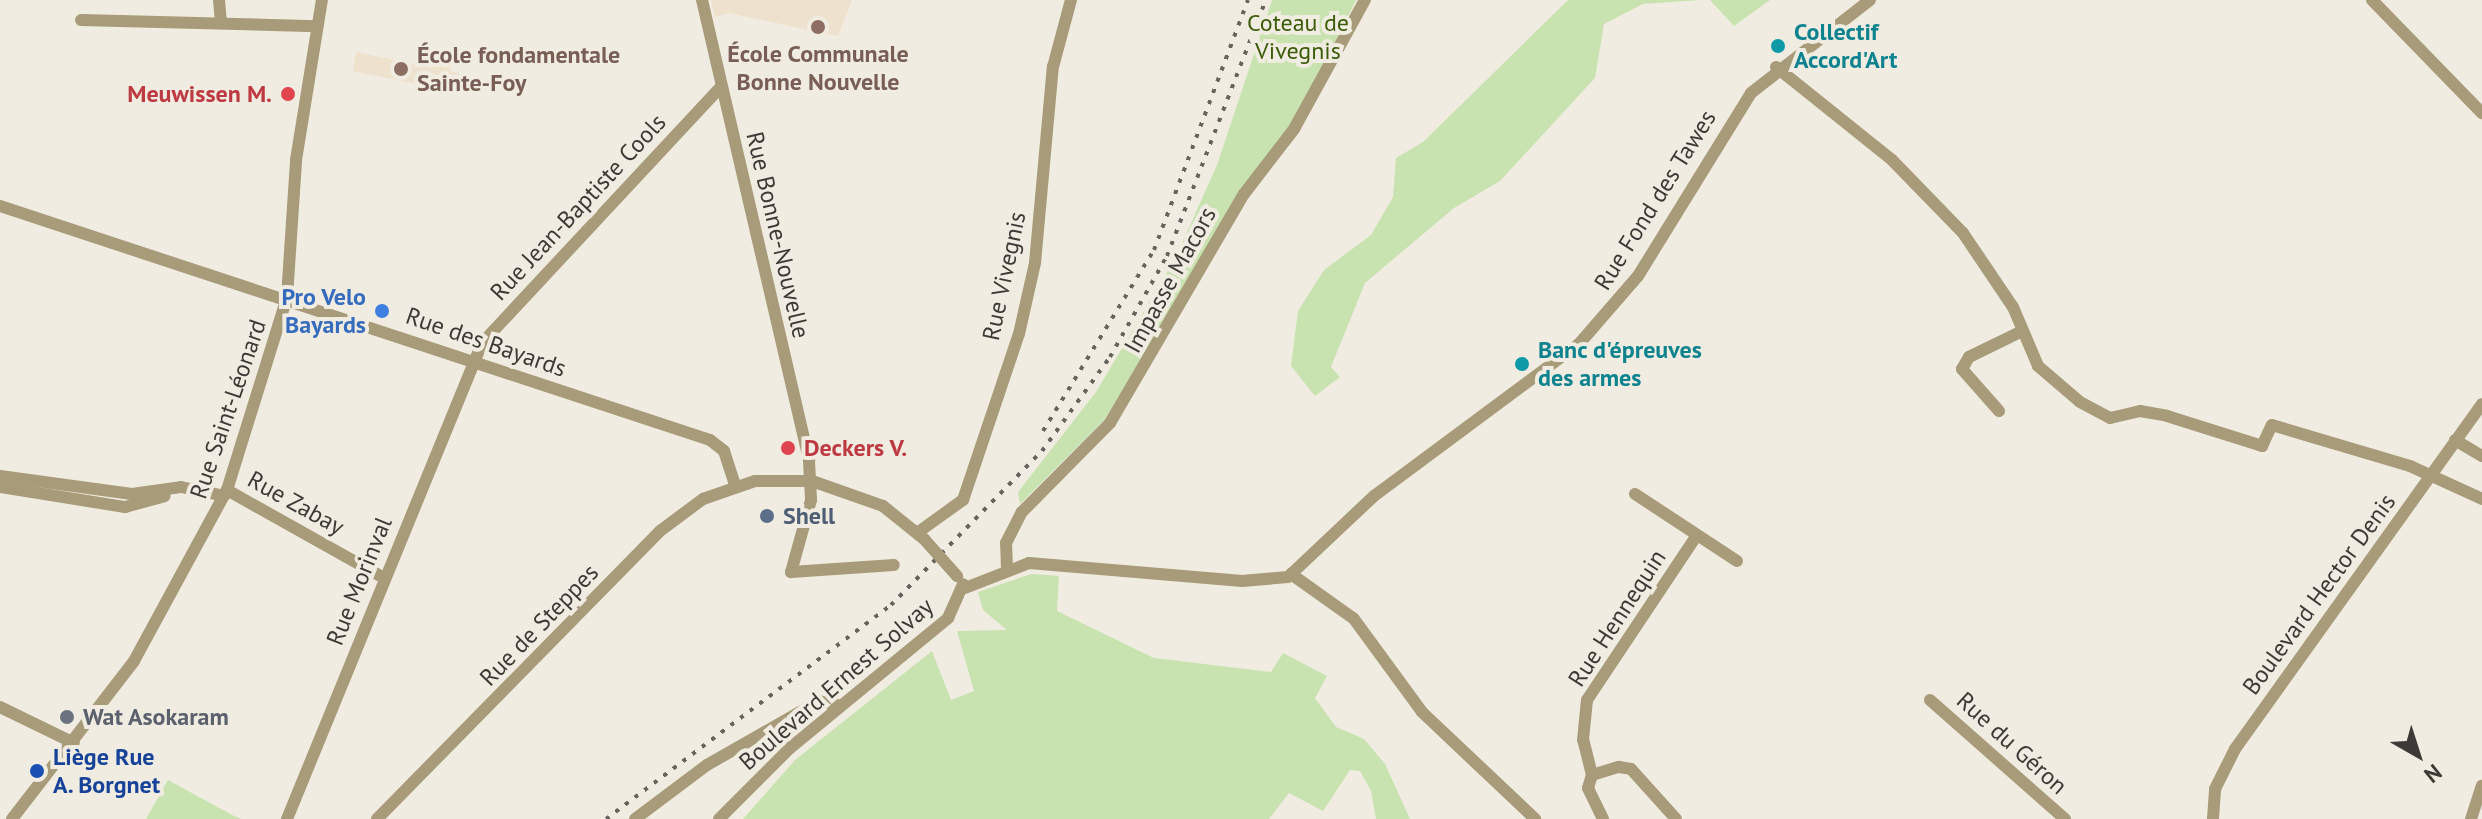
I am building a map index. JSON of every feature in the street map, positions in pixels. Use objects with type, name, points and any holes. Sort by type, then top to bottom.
[{"type":"street","points":[[219,0],[221,21]]},
{"type":"street","name":"Rue Saint-Léonard","points":[[12,819],[74,743],[167,608],[226,493],[287,297],[296,160],[322,0]]},
{"type":"street","name":"Rue Bonne-Nouvelle","points":[[702,0],[812,481]]},
{"type":"street","name":"Rue Vivegnis","points":[[921,536],[963,500],[1019,334],[1037,251],[1053,67],[1071,0]]},
{"type":"street","name":"Impasse Macors","points":[[1007,569],[1006,543],[1022,512],[1110,423],[1244,194],[1294,129],[1365,0]]},
{"type":"street","name":"Rue Fond des Tawes","points":[[1291,574],[1356,511],[1579,344],[1617,305],[1735,114],[1776,67],[1870,0]]},
{"type":"street","points":[[2372,0],[2482,113]]},
{"type":"street","points":[[81,20],[221,21],[317,26]]},
{"type":"street","points":[[1776,67],[1892,160],[1963,233],[2013,307],[2018,333],[2061,389],[2110,418],[2140,411],[2167,416],[2262,446],[2272,425],[2432,474],[2482,499]]},
{"type":"street","name":"Rue Jean-Baptiste Cools","points":[[475,361],[482,343],[721,87]]},
{"type":"street","name":"Rue des Bayards","points":[[0,206],[287,297],[710,440],[724,451],[735,485]]},
{"type":"street","points":[[1999,411],[1962,369],[1969,357],[2018,333]]},
{"type":"street","name":"Rue Morinval","points":[[287,819],[475,361]]},
{"type":"street","name":"Boulevard Hector Denis","points":[[2213,819],[2215,789],[2235,749],[2482,404]]},
{"type":"street","points":[[2455,440],[2482,456]]},
{"type":"street","points":[[0,476],[132,494],[181,487]]},
{"type":"street","points":[[812,481],[791,572],[894,565]]},
{"type":"street","points":[[735,485],[812,481],[864,496],[921,536],[965,588],[1007,569],[1054,563],[1242,581],[1291,574],[1354,619],[1422,712],[1535,819]]},
{"type":"street","name":"Rue de Steppes","points":[[383,817],[660,531],[735,485]]},
{"type":"street","points":[[0,487],[125,507],[181,487]]},
{"type":"street","name":"Rue Zabay","points":[[181,487],[226,493],[384,578]]},
{"type":"street","points":[[1635,494],[1737,561]]},
{"type":"street","name":"Rue Hennequin","points":[[1603,819],[1591,802],[1592,775],[1583,740],[1587,700],[1697,535]]},
{"type":"street","name":"Boulevard Ernest Solvay","points":[[719,819],[840,706],[948,618],[965,588]]},
{"type":"street","name":"Rue du Géron","points":[[1930,700],[2065,819]]},
{"type":"street","points":[[635,819],[707,765],[819,701],[840,706]]},
{"type":"street","points":[[0,707],[74,743]]},
{"type":"street","points":[[1592,775],[1631,769],[1676,819]]},
{"type":"street","points":[[2471,819],[2482,786]]},
{"type":"shaded area","name":"École Communale Bonne Nouvelle","points":[[711,0],[852,0],[838,36],[729,13],[715,17]]},
{"type":"shaded area","name":"École fondamentale Sainte-Foy","points":[[428,46],[453,51],[449,71],[467,75],[463,93],[353,71],[356,52],[423,66]]},
{"type":"green space","name":"Coteau de Vivegnis","points":[[1272,0],[1356,0],[1299,115],[1105,419],[1020,504],[1018,492],[1096,392],[1175,259],[1217,165]]},
{"type":"green space","points":[[1568,0],[1700,0],[1643,4],[1604,24],[1595,78],[1500,181],[1454,208],[1365,283],[1331,367],[1340,377],[1315,396],[1291,366],[1298,311],[1324,270],[1371,235],[1393,197],[1396,158],[1423,142]]},
{"type":"green space","points":[[1710,0],[1770,0],[1734,26]]},
{"type":"green space","points":[[1031,574],[1059,576],[1057,611],[1154,658],[1271,672],[1283,653],[1327,676],[1315,698],[1336,727],[1364,739],[1385,764],[1410,819],[1376,819],[1371,791],[1360,771],[1350,770],[1323,811],[1289,793],[1269,819],[743,819],[795,760],[932,651],[951,700],[974,691],[957,631],[1007,630],[983,610],[978,592]]},
{"type":"green space","points":[[168,780],[234,816],[241,819],[146,819]]},
{"type":"railway","points":[[1043,431],[1154,250],[1248,0]]},
{"type":"railway","points":[[606,819],[891,605],[1042,451],[1110,357],[1167,256],[1266,0]]},
{"type":"place","name":"École Communale Bonne Nouvelle","points":[[818,27]]},
{"type":"place","name":"Collectif Accord'Art","points":[[1778,46]]},
{"type":"place","name":"École fondamentale Sainte-Foy","points":[[401,69]]},
{"type":"place","name":"Meuwissen M.","points":[[288,94]]},
{"type":"place","name":"Pro Velo Bayards","points":[[382,311]]},
{"type":"place","name":"Banc d'épreuves des armes","points":[[1522,364]]},
{"type":"place","name":"Deckers V.","points":[[788,448]]},
{"type":"place","name":"Shell","points":[[767,516]]},
{"type":"place","name":"Wat Asokaram","points":[[67,717]]},
{"type":"place","name":"Liège Rue A. Borgnet","points":[[37,771]]}]
